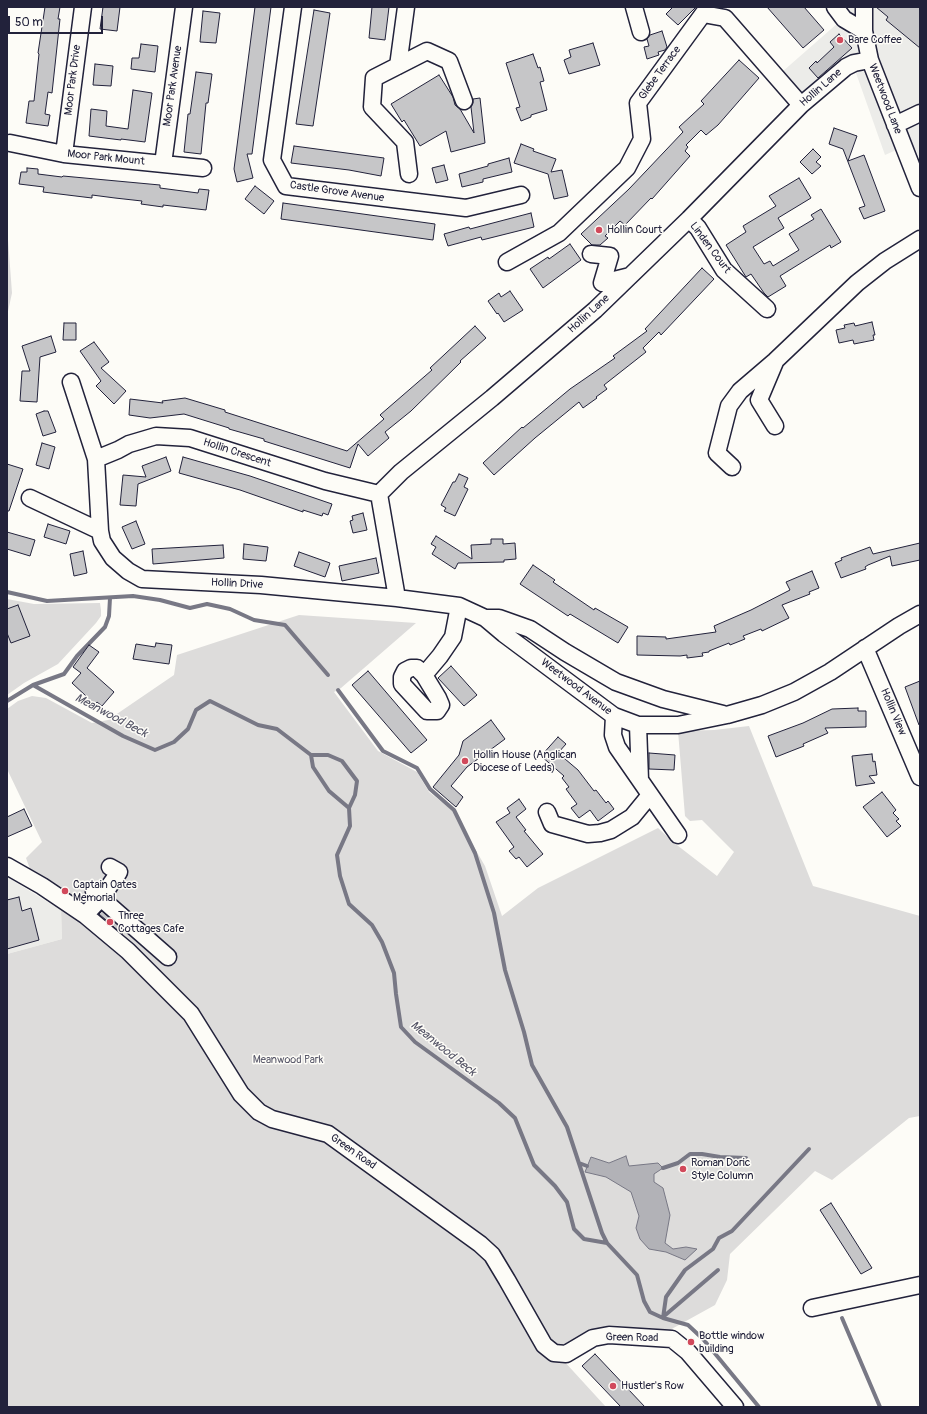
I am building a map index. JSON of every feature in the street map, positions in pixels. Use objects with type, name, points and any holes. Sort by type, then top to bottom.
[{"type":"street","name":"Moor Park Drive","points":[[64,154],[83,7]]},
{"type":"street","name":"Moor Park Avenue","points":[[163,164],[184,7]]},
{"type":"street","name":"Castle Grove Avenue","points":[[293,7],[272,160],[286,186],[466,208],[521,195]]},
{"type":"street","points":[[398,59],[406,7]]},
{"type":"street","points":[[634,7],[641,32]]},
{"type":"street","points":[[835,7],[844,19],[864,31]]},
{"type":"street","name":"Weetwood Lane","points":[[864,7],[864,31],[870,60],[894,125],[920,188]]},
{"type":"street","name":"Glebe Terrace","points":[[507,262],[559,233],[627,168],[642,139],[638,103],[703,14],[725,18],[801,105]]},
{"type":"street","points":[[409,174],[405,142],[372,108],[374,78],[398,59],[428,51],[449,61],[464,101]]},
{"type":"street","name":"Hollin Lane","points":[[379,494],[401,472],[492,398],[595,310],[801,105],[846,68],[854,63],[870,60]]},
{"type":"street","points":[[894,125],[920,113]]},
{"type":"street","name":"Moor Park Mount","points":[[10,143],[64,154],[203,168]]},
{"type":"street","name":"Linden Court","points":[[688,219],[698,228],[724,270],[767,309]]},
{"type":"street","points":[[732,466],[717,453],[729,406],[740,391],[776,361],[857,283],[885,261],[920,239]]},
{"type":"street","points":[[591,254],[610,256],[602,283],[630,276]]},
{"type":"street","points":[[775,426],[759,400],[776,361]]},
{"type":"street","name":"Hollin Drive","points":[[71,382],[96,460],[100,531],[102,541],[113,558],[128,571],[142,579],[262,585],[397,598]]},
{"type":"street","name":"Hollin Crescent","points":[[96,460],[129,444],[156,436],[190,438],[325,481],[379,494]]},
{"type":"street","points":[[379,494],[397,598]]},
{"type":"street","points":[[30,498],[100,531]]},
{"type":"street","name":"Weetwood Avenue","points":[[397,598],[459,606],[485,618],[504,634],[614,716],[638,725],[678,725],[727,715],[762,705],[794,692],[830,672],[865,648],[920,614]]},
{"type":"street","points":[[424,675],[454,637],[459,606]]},
{"type":"street","name":"Weetwood Avenue","points":[[485,618],[499,618],[530,629],[565,652],[616,682],[663,699],[727,715]]},
{"type":"street","name":"Hollin View","points":[[865,648],[920,777]]},
{"type":"street","points":[[614,716],[613,735],[618,747],[678,835]]},
{"type":"street","points":[[638,725],[640,780]]},
{"type":"street","points":[[547,812],[552,824],[588,834],[600,833],[611,830],[632,817],[650,795]]},
{"type":"street","name":"Green Road","points":[[7,866],[42,886],[85,915],[128,951],[191,1014],[241,1094],[259,1112],[272,1118],[328,1134],[480,1244],[492,1255],[544,1345],[554,1353],[566,1354],[593,1338],[609,1335],[672,1339],[688,1352],[735,1407]]},
{"type":"street","points":[[85,915],[97,895],[119,872],[110,867]]},
{"type":"street","points":[[97,895],[168,957]]},
{"type":"street","points":[[812,1308],[920,1285]]},
{"type":"shaded area","points":[[842,7],[920,7],[920,159],[912,143],[885,155],[856,73],[849,73],[810,106],[782,72],[847,15]]},
{"type":"shaded area","points":[[7,877],[61,910],[62,939],[7,954]]},
{"type":"shaded area","points":[[626,1156],[629,1166],[658,1163],[663,1168],[654,1174],[654,1182],[663,1188],[670,1215],[665,1243],[673,1249],[686,1247],[697,1249],[685,1260],[666,1252],[649,1249],[640,1239],[636,1228],[639,1216],[631,1192],[606,1177],[585,1172],[591,1157],[609,1163]]},
{"type":"green space","points":[[7,226],[12,293],[7,316]]},
{"type":"green space","points":[[7,599],[34,604],[100,603],[101,616],[58,664],[24,683],[7,695]]},
{"type":"green space","name":"Meanwood Park","points":[[299,615],[416,623],[341,688],[334,692],[378,751],[417,772],[429,792],[453,811],[485,866],[502,916],[538,888],[658,828],[673,842],[717,876],[734,852],[702,820],[690,821],[685,816],[678,731],[714,730],[749,726],[813,886],[920,916],[920,1116],[909,1118],[832,1180],[815,1171],[730,1254],[727,1280],[715,1305],[668,1331],[609,1325],[562,1347],[563,1360],[606,1407],[7,1407],[7,954],[62,939],[61,910],[81,922],[31,872],[26,858],[42,842],[7,769],[7,709],[18,701],[32,696],[46,698],[92,723],[108,720],[174,675],[177,655]]},
{"type":"building","points":[[45,7],[60,7],[52,93],[48,92],[45,114],[50,115],[48,126],[26,123],[29,101],[34,101],[38,53]]},
{"type":"building","points":[[103,7],[120,7],[117,31],[100,29]]},
{"type":"building","points":[[255,7],[271,7],[252,154],[247,154],[253,178],[237,182],[234,169]]},
{"type":"building","points":[[372,7],[389,7],[385,40],[369,38]]},
{"type":"building","points":[[673,7],[696,7],[678,25],[666,14]]},
{"type":"building","points":[[767,7],[804,7],[824,30],[803,48]]},
{"type":"building","points":[[876,7],[920,7],[920,48],[886,20],[888,17]]},
{"type":"building","points":[[314,10],[330,13],[313,126],[296,124]]},
{"type":"building","points":[[203,11],[220,13],[216,43],[200,42]]},
{"type":"building","points":[[662,31],[667,47],[665,50],[658,52],[659,55],[647,59],[644,47],[649,46],[647,39],[650,35]]},
{"type":"building","points":[[839,34],[852,48],[818,78],[809,68],[816,61],[817,63],[834,47],[830,42]]},
{"type":"building","points":[[593,43],[600,65],[569,74],[564,60],[571,57],[569,50]]},
{"type":"building","points":[[141,44],[158,46],[155,72],[131,69],[132,58],[139,58]]},
{"type":"building","points":[[533,54],[538,68],[540,67],[544,81],[540,82],[547,110],[531,115],[531,117],[521,121],[516,108],[520,107],[506,63]]},
{"type":"building","points":[[739,60],[759,78],[718,125],[706,135],[701,130],[686,145],[688,147],[685,151],[690,156],[652,199],[651,198],[625,225],[620,221],[605,236],[608,238],[600,245],[592,245],[581,234],[629,189],[683,132],[679,127],[704,104],[701,101]]},
{"type":"building","points":[[95,64],[113,66],[111,86],[93,85]]},
{"type":"building","points":[[196,72],[212,74],[208,103],[206,103],[201,154],[184,152],[188,114],[190,114]]},
{"type":"building","points":[[439,75],[453,97],[455,105],[460,109],[474,133],[471,107],[473,99],[480,98],[485,143],[451,152],[446,131],[420,146],[404,120],[402,122],[391,104]]},
{"type":"building","points":[[133,90],[152,93],[145,142],[89,136],[91,109],[107,111],[106,126],[128,129]]},
{"type":"building","points":[[834,128],[857,136],[848,161],[864,155],[885,211],[864,219],[859,208],[865,206],[843,149],[829,144]]},
{"type":"building","points":[[521,144],[534,149],[533,151],[556,159],[551,172],[562,170],[568,196],[554,199],[548,174],[514,163]]},
{"type":"building","points":[[294,146],[384,158],[381,176],[349,170],[291,163]]},
{"type":"building","points":[[813,149],[821,157],[816,162],[821,166],[812,174],[800,162]]},
{"type":"building","points":[[509,158],[512,172],[483,179],[483,182],[462,187],[459,174],[488,166],[488,164]]},
{"type":"building","points":[[444,165],[448,180],[436,183],[432,168]]},
{"type":"building","points":[[27,168],[38,169],[38,174],[62,177],[160,185],[160,188],[198,193],[199,189],[209,190],[206,210],[163,205],[163,207],[141,204],[142,201],[92,195],[92,198],[43,192],[44,187],[19,184],[21,172],[27,172]]},
{"type":"building","points":[[799,178],[811,198],[778,218],[784,228],[753,247],[764,264],[770,261],[773,266],[799,250],[789,234],[814,219],[811,215],[821,209],[841,242],[831,248],[830,245],[780,276],[786,286],[768,297],[751,274],[746,277],[726,245],[746,232],[743,226],[776,206],[769,196]]},
{"type":"building","points":[[255,186],[274,201],[264,214],[245,199]]},
{"type":"building","points":[[283,203],[435,224],[433,240],[281,219]]},
{"type":"building","points":[[531,213],[534,227],[482,240],[481,237],[448,246],[444,234],[469,227],[470,229]]},
{"type":"building","points":[[570,244],[581,260],[543,288],[530,269],[548,257],[549,259]]},
{"type":"building","points":[[702,268],[714,279],[661,335],[659,332],[643,348],[646,352],[604,385],[607,389],[596,397],[597,398],[583,408],[579,402],[535,438],[494,475],[483,463],[522,427],[523,428],[570,389],[615,358],[613,356],[647,331],[645,329]]},
{"type":"building","points":[[510,291],[523,310],[504,322],[488,301],[499,293],[501,297]]},
{"type":"building","points":[[872,322],[875,335],[873,335],[874,340],[854,344],[853,340],[839,343],[836,330],[845,328],[844,325],[854,323],[855,326]]},
{"type":"building","points":[[64,323],[76,323],[76,340],[63,340]]},
{"type":"building","points":[[475,326],[486,338],[460,361],[461,362],[411,411],[385,432],[389,438],[368,456],[358,444],[350,468],[184,414],[150,418],[129,415],[130,399],[163,403],[162,401],[185,398],[347,451],[384,419],[380,415],[432,370],[430,368]]},
{"type":"building","points":[[51,336],[56,352],[40,357],[37,402],[20,401],[22,371],[30,371],[22,346]]},
{"type":"building","points":[[94,342],[109,362],[101,368],[126,391],[114,404],[96,386],[101,381],[80,351]]},
{"type":"building","points":[[48,411],[56,432],[43,436],[36,414]]},
{"type":"building","points":[[42,443],[55,447],[49,469],[36,465]]},
{"type":"building","points":[[166,457],[171,471],[138,484],[136,506],[120,505],[123,475],[146,477],[142,466]]},
{"type":"building","points":[[183,457],[250,476],[332,504],[328,515],[323,513],[322,516],[303,510],[303,512],[240,490],[179,473]]},
{"type":"building","points":[[7,464],[23,469],[9,511],[7,511]]},
{"type":"building","points":[[459,474],[468,478],[464,487],[468,489],[455,516],[444,511],[446,508],[441,505]]},
{"type":"building","points":[[363,513],[367,530],[353,533],[350,521],[353,520],[352,516]]},
{"type":"building","points":[[136,521],[145,544],[132,549],[122,527]]},
{"type":"building","points":[[48,524],[70,531],[66,544],[44,537]]},
{"type":"building","points":[[7,532],[35,540],[30,556],[7,549]]},
{"type":"building","points":[[436,536],[472,559],[471,545],[491,544],[491,539],[503,539],[503,544],[515,543],[516,559],[504,560],[504,562],[458,563],[455,569],[432,554],[436,547],[431,544]]},
{"type":"building","points":[[920,543],[920,560],[892,566],[890,556],[868,565],[865,567],[866,569],[841,578],[835,563],[842,560],[841,558],[870,547],[873,554]]},
{"type":"building","points":[[244,544],[268,547],[266,561],[243,559]]},
{"type":"building","points":[[223,545],[224,558],[153,564],[152,549]]},
{"type":"building","points":[[83,551],[87,573],[74,576],[70,554]]},
{"type":"building","points":[[299,552],[330,563],[325,577],[294,566]]},
{"type":"building","points":[[376,558],[379,573],[342,581],[339,566]]},
{"type":"building","points":[[533,565],[555,580],[553,582],[594,610],[595,608],[628,627],[618,643],[570,614],[568,616],[520,584]]},
{"type":"building","points":[[812,571],[819,588],[809,592],[810,594],[782,605],[789,618],[762,631],[761,629],[743,636],[745,639],[730,645],[729,643],[709,652],[702,653],[703,656],[687,658],[687,655],[637,655],[637,636],[666,637],[666,639],[716,632],[714,626],[751,610],[790,590],[786,582]]},
{"type":"building","points":[[18,605],[30,636],[11,643],[7,633],[7,609]]},
{"type":"building","points":[[156,643],[172,645],[169,664],[133,659],[136,644],[155,647]]},
{"type":"building","points":[[89,645],[99,652],[87,668],[114,692],[102,706],[97,702],[93,706],[84,698],[86,696],[72,683],[81,673],[73,667]]},
{"type":"building","points":[[451,666],[477,695],[464,706],[438,678]]},
{"type":"building","points":[[368,671],[427,740],[411,753],[352,685]]},
{"type":"building","points":[[920,681],[920,725],[919,725],[905,687]]},
{"type":"building","points":[[858,708],[858,711],[866,711],[866,727],[825,728],[828,733],[803,744],[804,746],[776,757],[768,736],[803,723],[832,709]]},
{"type":"building","name":"Hollin House (Anglican Diocese of Leeds)","points":[[491,720],[505,739],[467,767],[451,786],[463,797],[456,807],[433,787],[459,755],[463,741]]},
{"type":"building","points":[[558,737],[566,744],[558,753],[578,770],[594,791],[596,790],[606,803],[608,801],[614,809],[598,821],[590,810],[579,818],[571,808],[577,804],[566,789],[569,787],[562,778],[564,776],[541,756]]},
{"type":"building","points":[[649,753],[675,755],[674,770],[649,769]]},
{"type":"building","points":[[872,754],[873,762],[875,761],[877,775],[869,776],[875,783],[856,786],[852,756]]},
{"type":"building","points":[[882,792],[896,810],[893,813],[899,819],[896,821],[901,826],[887,837],[863,807]]},
{"type":"building","points":[[519,799],[526,809],[516,817],[526,830],[524,831],[543,854],[527,867],[519,857],[516,859],[509,851],[514,847],[496,822],[510,813],[507,808]]},
{"type":"building","points":[[24,809],[32,826],[7,837],[7,817]]},
{"type":"building","points":[[19,897],[22,911],[31,908],[39,940],[7,949],[7,900]]},
{"type":"building","points":[[102,911],[125,931],[122,934],[99,914]]},
{"type":"building","points":[[831,1203],[872,1268],[861,1274],[820,1210]]},
{"type":"building","name":"Hustler's Row","points":[[595,1354],[645,1407],[621,1407],[582,1366]]},
{"type":"waterway","points":[[7,592],[47,601],[133,596],[160,600],[190,608],[207,604],[230,609],[254,620],[285,625],[328,675]]},
{"type":"waterway","points":[[33,685],[64,674],[77,656],[105,627],[109,616],[110,598]]},
{"type":"waterway","name":"Meanwood Beck","points":[[7,701],[33,685],[123,736],[155,750],[174,742],[188,729],[196,710],[210,701],[258,725],[277,729],[311,755],[313,767],[329,791],[349,808],[350,826],[337,855],[340,876],[349,904],[372,925],[382,942],[394,973],[401,1027],[415,1042],[499,1103],[515,1118],[534,1165],[555,1186],[567,1202],[574,1229],[584,1239],[607,1243],[637,1275],[644,1301],[650,1312],[663,1318],[688,1325],[703,1339],[759,1407]]},
{"type":"waterway","points":[[338,690],[383,751],[417,768],[430,789],[454,810],[475,853],[494,913],[505,970],[524,1032],[532,1065],[567,1127],[602,1233],[607,1243]]},
{"type":"waterway","points":[[311,755],[328,755],[342,761],[357,781],[355,795],[349,808]]},
{"type":"waterway","points":[[663,1318],[666,1297],[685,1270],[713,1249],[719,1238],[732,1231],[809,1149]]},
{"type":"waterway","points":[[663,1168],[678,1163],[690,1154],[746,1158]]},
{"type":"waterway","points":[[579,1163],[587,1166]]},
{"type":"waterway","points":[[663,1317],[718,1270]]},
{"type":"waterway","points":[[842,1318],[880,1407]]},
{"type":"place","name":"Bare Coffee","points":[[840,40]]},
{"type":"place","name":"Hollin Court","points":[[599,230]]},
{"type":"place","name":"Hollin House (Anglican Diocese of Leeds)","points":[[465,761]]},
{"type":"place","name":"Captain Oates Memorial","points":[[65,891]]},
{"type":"place","name":"Three Cottages Cafe","points":[[110,922]]},
{"type":"place","name":"Roman Doric Style Column","points":[[683,1169]]},
{"type":"place","name":"Bottle window building","points":[[691,1342]]},
{"type":"place","name":"Hustler's Row","points":[[613,1386]]}]
